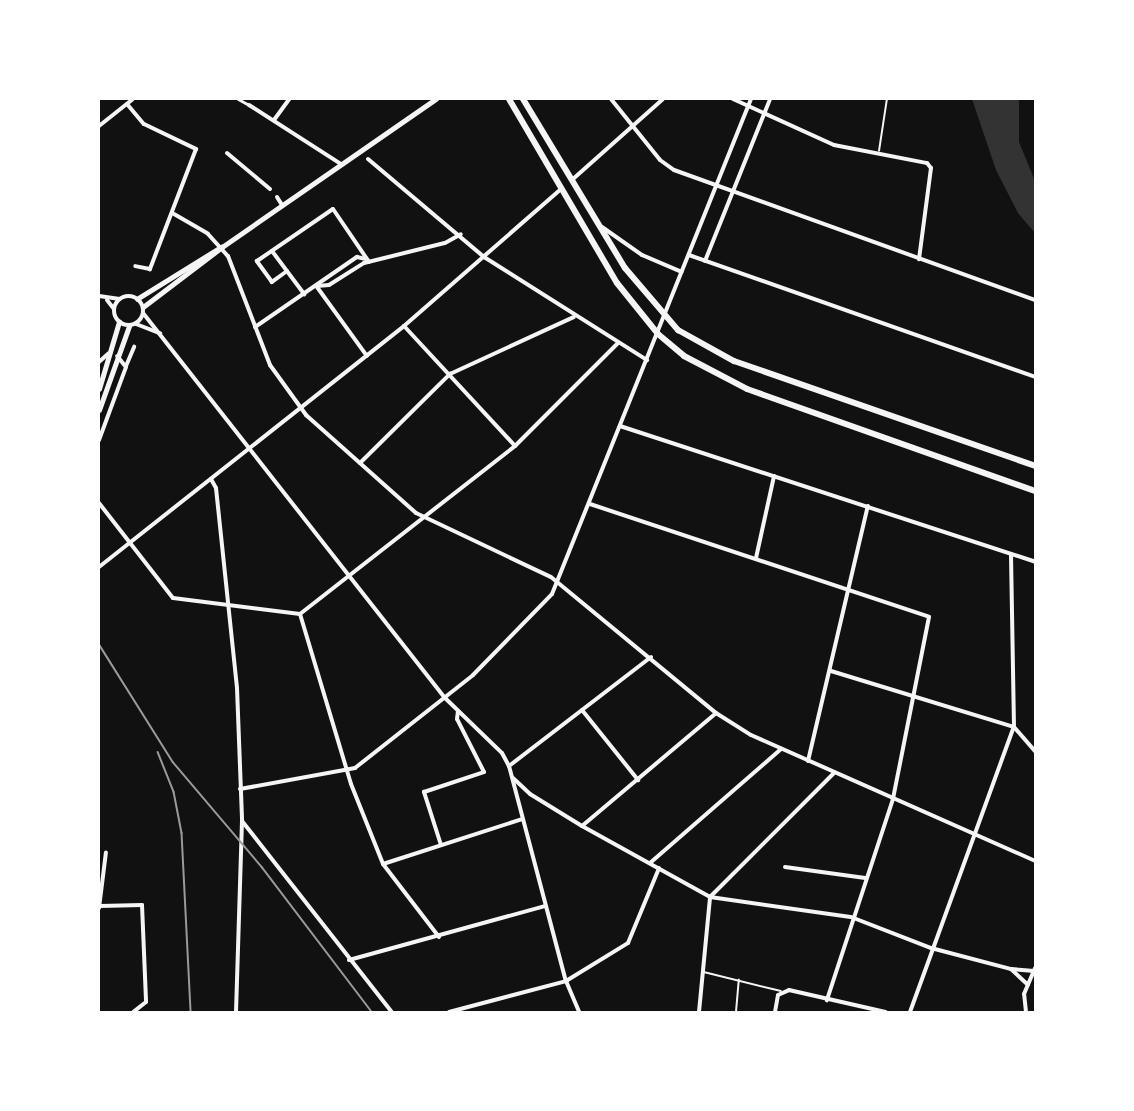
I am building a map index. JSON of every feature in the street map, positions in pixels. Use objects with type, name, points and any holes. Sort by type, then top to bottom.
[{"type":"main road","points":[[508,99],[617,283],[658,334],[694,362],[747,389],[1035,491]]},
{"type":"main road","points":[[523,99],[639,288],[664,317],[704,347],[734,361],[1035,466]]},
{"type":"street","points":[[99,126],[133,99]]},
{"type":"street","points":[[238,99],[341,164]]},
{"type":"street","points":[[274,120],[289,99]]},
{"type":"street","points":[[136,324],[143,310],[222,247],[436,99]]},
{"type":"street","points":[[611,99],[631,127],[668,166],[717,188],[1035,300]]},
{"type":"street","points":[[573,179],[663,99]]},
{"type":"street","points":[[733,99],[834,145],[924,160],[931,168],[919,259]]},
{"type":"street","points":[[240,789],[347,771],[445,698],[543,606],[558,583],[752,99]]},
{"type":"street","points":[[705,261],[770,99]]},
{"type":"street","points":[[127,104],[144,124],[196,148],[173,205],[174,214],[150,269],[135,266]]},
{"type":"street","points":[[227,153],[270,189]]},
{"type":"street","points":[[368,159],[461,234],[484,256],[646,360]]},
{"type":"street","points":[[99,567],[302,409],[404,326],[561,189]]},
{"type":"street","points":[[277,197],[282,205]]},
{"type":"street","points":[[287,271],[272,282],[257,261],[333,208],[369,262]]},
{"type":"street","points":[[174,214],[222,247],[270,365],[302,409],[424,518],[558,583],[651,657],[716,713],[781,749],[1035,861]]},
{"type":"street","points":[[600,227],[642,255],[682,272]]},
{"type":"street","points":[[316,286],[329,285],[369,262],[445,243],[461,234]]},
{"type":"street","points":[[107,300],[137,299],[211,250],[222,247]]},
{"type":"street","points":[[272,251],[304,294]]},
{"type":"street","points":[[689,255],[1035,377]]},
{"type":"street","points":[[255,327],[357,256],[369,262]]},
{"type":"street","points":[[316,286],[367,356]]},
{"type":"street","points":[[99,296],[107,300],[114,309],[119,322],[99,389]]},
{"type":"street","points":[[114,309],[120,299]]},
{"type":"street","points":[[137,299],[249,450],[445,698],[502,753],[509,766],[566,981],[579,1012]]},
{"type":"street","points":[[360,463],[450,374],[575,316]]},
{"type":"street","points":[[119,322],[129,326],[136,324],[160,333]]},
{"type":"street","points":[[99,410],[129,326]]},
{"type":"street","points":[[404,326],[515,446]]},
{"type":"street","points":[[99,503],[173,598],[229,603],[300,614],[515,446],[618,343]]},
{"type":"street","points":[[99,440],[134,347]]},
{"type":"street","points":[[99,362],[112,350]]},
{"type":"street","points":[[117,356],[126,367]]},
{"type":"street","points":[[620,426],[1035,562]]},
{"type":"street","points":[[756,558],[774,476]]},
{"type":"street","points":[[211,479],[216,488],[237,688],[242,821],[236,1012]]},
{"type":"street","points":[[590,504],[850,589],[928,617],[893,799],[851,917],[827,999]]},
{"type":"street","points":[[808,761],[868,506]]},
{"type":"street","points":[[910,1012],[931,948],[1014,727],[1011,554]]},
{"type":"street","points":[[300,614],[347,771],[383,864],[440,937]]},
{"type":"street","points":[[509,766],[651,657]]},
{"type":"street","points":[[831,671],[1014,727],[1035,751]]},
{"type":"street","points":[[441,845],[424,792],[484,772],[457,718],[458,710]]},
{"type":"street","points":[[582,710],[638,780]]},
{"type":"street","points":[[582,826],[716,713]]},
{"type":"street","points":[[650,863],[781,749]]},
{"type":"street","points":[[699,1012],[710,897],[834,773]]},
{"type":"street","points":[[512,778],[530,794],[582,826],[710,897],[851,917],[931,948],[1011,969],[1034,969],[1024,994],[1026,1012]]},
{"type":"street","points":[[383,864],[522,819]]},
{"type":"street","points":[[242,821],[252,829],[349,960],[392,1012]]},
{"type":"street","points":[[106,852],[99,907],[142,905],[146,1002],[133,1012]]},
{"type":"street","points":[[785,867],[865,879]]},
{"type":"street","points":[[449,1012],[566,981],[628,944],[659,868]]},
{"type":"street","points":[[349,960],[440,937],[545,906]]},
{"type":"street","points":[[1011,969],[1028,985]]},
{"type":"street","points":[[775,1012],[781,992],[886,1012]]},
{"type":"street","points":[[848,1012],[849,1005]]},
{"type":"lane","points":[[878,153],[887,99]]},
{"type":"lane","points":[[703,972],[781,992]]},
{"type":"lane","points":[[736,1012],[739,980]]},
{"type":"shaded area","points":[[972,99],[1019,99],[1019,142],[1035,181],[1035,233],[1018,213],[996,170]]},
{"type":"railway","points":[[99,644],[173,762],[262,867],[372,1012]]},
{"type":"railway","points":[[158,752],[174,792],[182,833],[191,1012]]}]
